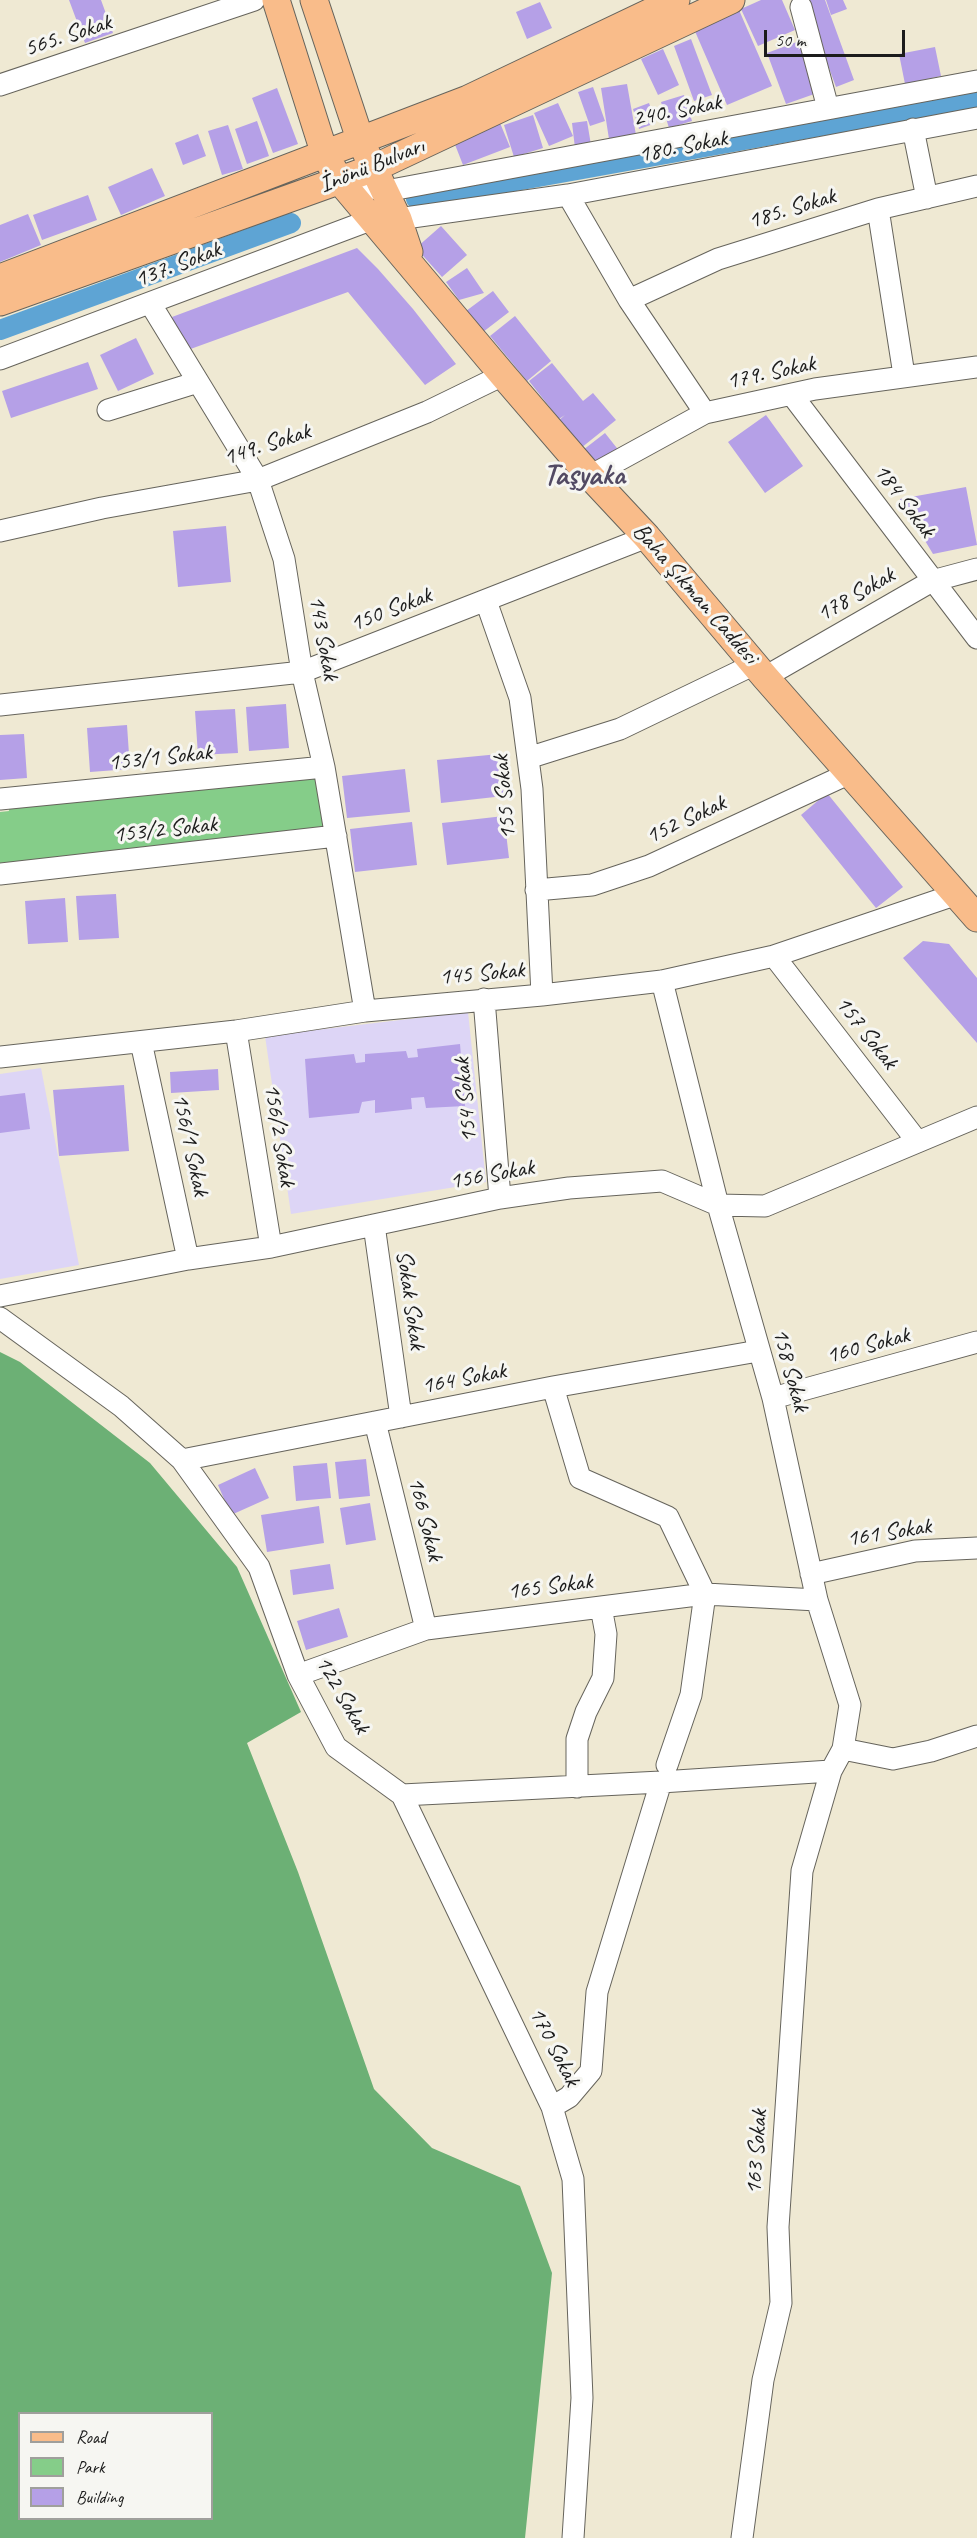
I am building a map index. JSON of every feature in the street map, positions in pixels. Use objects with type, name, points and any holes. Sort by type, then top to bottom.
[{"type":"main road","name":"Baha Şıkman Caddesi","points":[[276,0],[325,155],[340,181],[386,219],[415,267],[503,375],[976,915]]},
{"type":"main road","name":"Baha Şıkman Caddesi","points":[[314,0],[361,142],[380,180],[386,219]]},
{"type":"main road","name":"İnönü Bulvarı","points":[[0,278],[361,142],[468,99],[676,0]]},
{"type":"main road","name":"İnönü Bulvarı","points":[[0,302],[340,181],[380,180],[722,2]]},
{"type":"street","name":"565. Sokak","points":[[0,85],[254,0]]},
{"type":"street","points":[[801,7],[828,108]]},
{"type":"street","name":"240. Sokak","points":[[380,180],[828,108],[977,81]]},
{"type":"street","name":"180. Sokak","points":[[386,219],[568,195],[977,118]]},
{"type":"street","points":[[913,129],[927,198]]},
{"type":"street","name":"185. Sokak","points":[[629,300],[718,259],[878,208],[977,186]]},
{"type":"street","points":[[568,195],[629,300],[705,413]]},
{"type":"street","points":[[878,208],[903,375]]},
{"type":"street","name":"137. Sokak","points":[[0,359],[386,219]]},
{"type":"street","name":"143 Sokak","points":[[150,303],[258,480],[284,559],[302,672],[324,767],[365,1011]]},
{"type":"street","name":"179. Sokak","points":[[590,476],[705,413],[903,375],[977,367]]},
{"type":"street","name":"149. Sokak","points":[[0,531],[102,508],[258,480],[427,412],[503,375]]},
{"type":"street","points":[[108,410],[198,381]]},
{"type":"street","name":"184 Sokak","points":[[792,395],[977,638]]},
{"type":"street","name":"150 Sokak","points":[[0,705],[302,672],[647,537]]},
{"type":"street","name":"178 Sokak","points":[[528,758],[620,729],[760,670],[932,581],[977,569]]},
{"type":"street","name":"155 Sokak","points":[[486,601],[520,698],[532,789],[542,995]]},
{"type":"street","name":"153/1 Sokak","points":[[0,799],[324,767]]},
{"type":"street","name":"152 Sokak","points":[[536,890],[592,885],[649,866],[850,773]]},
{"type":"street","name":"153/2 Sokak","points":[[0,874],[336,836]]},
{"type":"street","name":"145 Sokak","points":[[0,1057],[236,1031],[365,1011],[542,995],[662,981],[774,956],[957,894]]},
{"type":"street","name":"157 Sokak","points":[[774,956],[917,1141]]},
{"type":"street","name":"158 Sokak","points":[[662,981],[718,1206],[773,1398],[817,1600],[849,1705],[843,1749],[831,1771]]},
{"type":"street","name":"154 Sokak","points":[[484,999],[500,1198]]},
{"type":"street","name":"156/2 Sokak","points":[[236,1031],[271,1247]]},
{"type":"street","name":"156/1 Sokak","points":[[141,1042],[188,1259]]},
{"type":"street","name":"156 Sokak","points":[[0,1296],[188,1259],[271,1247],[500,1198],[569,1188],[662,1181],[718,1206],[765,1206],[977,1117]]},
{"type":"street","name":"Sokak Sokak","points":[[374,1225],[401,1418]]},
{"type":"street","name":"122 Sokak","points":[[0,1318],[121,1406],[182,1460],[259,1567],[298,1675],[336,1747],[402,1795]]},
{"type":"street","name":"160 Sokak","points":[[773,1398],[977,1342]]},
{"type":"street","name":"164 Sokak","points":[[182,1460],[553,1387],[758,1351]]},
{"type":"street","points":[[553,1387],[580,1478],[668,1517],[705,1594]]},
{"type":"street","name":"166 Sokak","points":[[375,1422],[426,1629]]},
{"type":"street","name":"161 Sokak","points":[[811,1574],[915,1551],[977,1548]]},
{"type":"street","name":"165 Sokak","points":[[298,1675],[426,1629],[705,1594],[817,1600]]},
{"type":"street","name":"170 Sokak","points":[[402,1795],[552,2108],[569,2097],[591,2071],[597,1992],[664,1774],[691,1695],[705,1594]]},
{"type":"street","points":[[577,1787],[577,1739],[586,1712],[603,1678],[606,1634],[601,1607]]},
{"type":"street","points":[[843,1749],[893,1759],[931,1751],[977,1736]]},
{"type":"street","points":[[402,1795],[577,1787],[664,1774],[831,1771]]},
{"type":"street","name":"163 Sokak","points":[[742,2538],[763,2380],[781,2303],[777,2227],[802,1871],[831,1771]]},
{"type":"street","points":[[552,2108],[573,2180],[582,2398],[573,2538]]},
{"type":"shaded area","points":[[468,1012],[486,1182],[291,1214],[265,1036]]},
{"type":"shaded area","points":[[41,1068],[79,1265],[0,1279],[0,1074]]},
{"type":"green space","points":[[324,767],[336,836],[0,863],[0,812],[9,811],[8,798]]},
{"type":"green space","points":[[0,1352],[20,1362],[150,1463],[237,1567],[301,1712],[247,1743],[298,1872],[374,2089],[432,2148],[520,2186],[552,2273],[525,2538],[0,2538]]},
{"type":"building","points":[[69,0],[101,0],[113,33],[85,43]]},
{"type":"building","points":[[761,0],[782,0],[795,30],[758,46],[741,9]]},
{"type":"building","points":[[804,0],[825,0],[854,80],[836,87]]},
{"type":"building","points":[[826,0],[843,0],[847,9],[831,15]]},
{"type":"building","points":[[540,2],[552,28],[527,39],[516,12]]},
{"type":"building","points":[[739,10],[772,86],[727,105],[694,29]]},
{"type":"building","points":[[691,39],[712,95],[694,101],[674,46]]},
{"type":"building","points":[[802,40],[820,92],[786,104],[767,53]]},
{"type":"building","points":[[935,47],[941,76],[905,84],[899,54]]},
{"type":"building","points":[[663,49],[679,85],[658,95],[641,59]]},
{"type":"building","points":[[627,84],[636,135],[609,139],[601,88]]},
{"type":"building","points":[[593,87],[605,121],[590,126],[578,92]]},
{"type":"building","points":[[277,88],[298,144],[273,153],[252,98]]},
{"type":"building","points":[[684,95],[692,121],[669,128],[661,102]]},
{"type":"building","points":[[558,103],[573,136],[549,146],[534,113]]},
{"type":"building","points":[[649,103],[656,123],[639,129],[633,109]]},
{"type":"building","points":[[533,115],[543,148],[514,157],[504,125]]},
{"type":"building","points":[[257,121],[269,156],[247,164],[235,129]]},
{"type":"building","points":[[587,121],[591,145],[575,148],[572,123]]},
{"type":"building","points":[[500,123],[510,147],[463,165],[454,142]]},
{"type":"building","points":[[228,125],[243,169],[222,175],[208,131]]},
{"type":"building","points":[[198,134],[206,156],[183,165],[175,143]]},
{"type":"building","points":[[152,168],[165,196],[121,215],[108,187]]},
{"type":"building","points":[[88,195],[97,220],[42,240],[33,215]]},
{"type":"building","points":[[28,214],[41,245],[0,262],[0,225]]},
{"type":"building","points":[[441,226],[467,255],[442,277],[416,248]]},
{"type":"building","points":[[357,248],[413,309],[456,364],[425,385],[348,292],[185,351],[172,317]]},
{"type":"building","points":[[467,268],[484,293],[459,300],[446,282]]},
{"type":"building","points":[[493,291],[509,312],[483,332],[466,311]]},
{"type":"building","points":[[515,316],[551,361],[527,381],[490,336]]},
{"type":"building","points":[[136,338],[154,374],[118,391],[100,355]]},
{"type":"building","points":[[88,362],[98,389],[11,418],[2,391]]},
{"type":"building","points":[[552,363],[583,401],[593,393],[616,420],[581,448],[558,421],[565,415],[559,419],[529,381]]},
{"type":"building","points":[[766,415],[803,466],[765,493],[728,442]]},
{"type":"building","points":[[605,433],[620,452],[598,469],[583,450]]},
{"type":"building","points":[[966,487],[977,545],[933,554],[900,499]]},
{"type":"building","points":[[226,526],[231,582],[178,587],[173,531]]},
{"type":"building","points":[[286,704],[289,748],[249,751],[246,707]]},
{"type":"building","points":[[235,709],[238,753],[198,755],[195,711]]},
{"type":"building","points":[[127,725],[130,769],[90,772],[87,728]]},
{"type":"building","points":[[24,734],[27,778],[0,780],[0,735]]},
{"type":"building","points":[[499,754],[504,796],[441,803],[437,760]]},
{"type":"building","points":[[405,769],[410,812],[347,818],[342,776]]},
{"type":"building","points":[[827,793],[903,887],[876,908],[801,815]]},
{"type":"building","points":[[504,816],[509,858],[447,865],[442,823]]},
{"type":"building","points":[[412,822],[417,865],[355,872],[350,829]]},
{"type":"building","points":[[116,894],[119,938],[79,940],[76,896]]},
{"type":"building","points":[[65,898],[68,942],[28,944],[25,901]]},
{"type":"building","points":[[923,941],[949,944],[977,978],[977,1043],[903,958]]},
{"type":"building","points":[[460,1044],[465,1106],[426,1108],[424,1097],[411,1098],[412,1109],[375,1113],[375,1100],[362,1102],[359,1113],[309,1118],[305,1059],[354,1054],[356,1063],[365,1062],[365,1054],[406,1051],[408,1058],[418,1057],[417,1049]]},
{"type":"building","points":[[218,1069],[219,1090],[171,1093],[170,1072]]},
{"type":"building","points":[[124,1085],[129,1151],[59,1156],[53,1090]]},
{"type":"building","points":[[25,1093],[30,1129],[0,1133],[0,1096]]},
{"type":"building","points":[[366,1459],[370,1496],[339,1499],[335,1462]]},
{"type":"building","points":[[327,1463],[331,1498],[296,1501],[293,1466]]},
{"type":"building","points":[[255,1468],[269,1498],[231,1515],[218,1485]]},
{"type":"building","points":[[370,1503],[376,1540],[346,1545],[340,1508]]},
{"type":"building","points":[[319,1506],[324,1543],[267,1552],[261,1515]]},
{"type":"building","points":[[330,1564],[334,1589],[293,1595],[290,1570]]},
{"type":"building","points":[[339,1608],[348,1637],[306,1650],[297,1621]]},
{"type":"waterway","points":[[416,199],[977,98]]},
{"type":"waterway","points":[[0,330],[291,223]]},
{"type":"district","name":"Taşyaka","points":[[584,476]]}]
